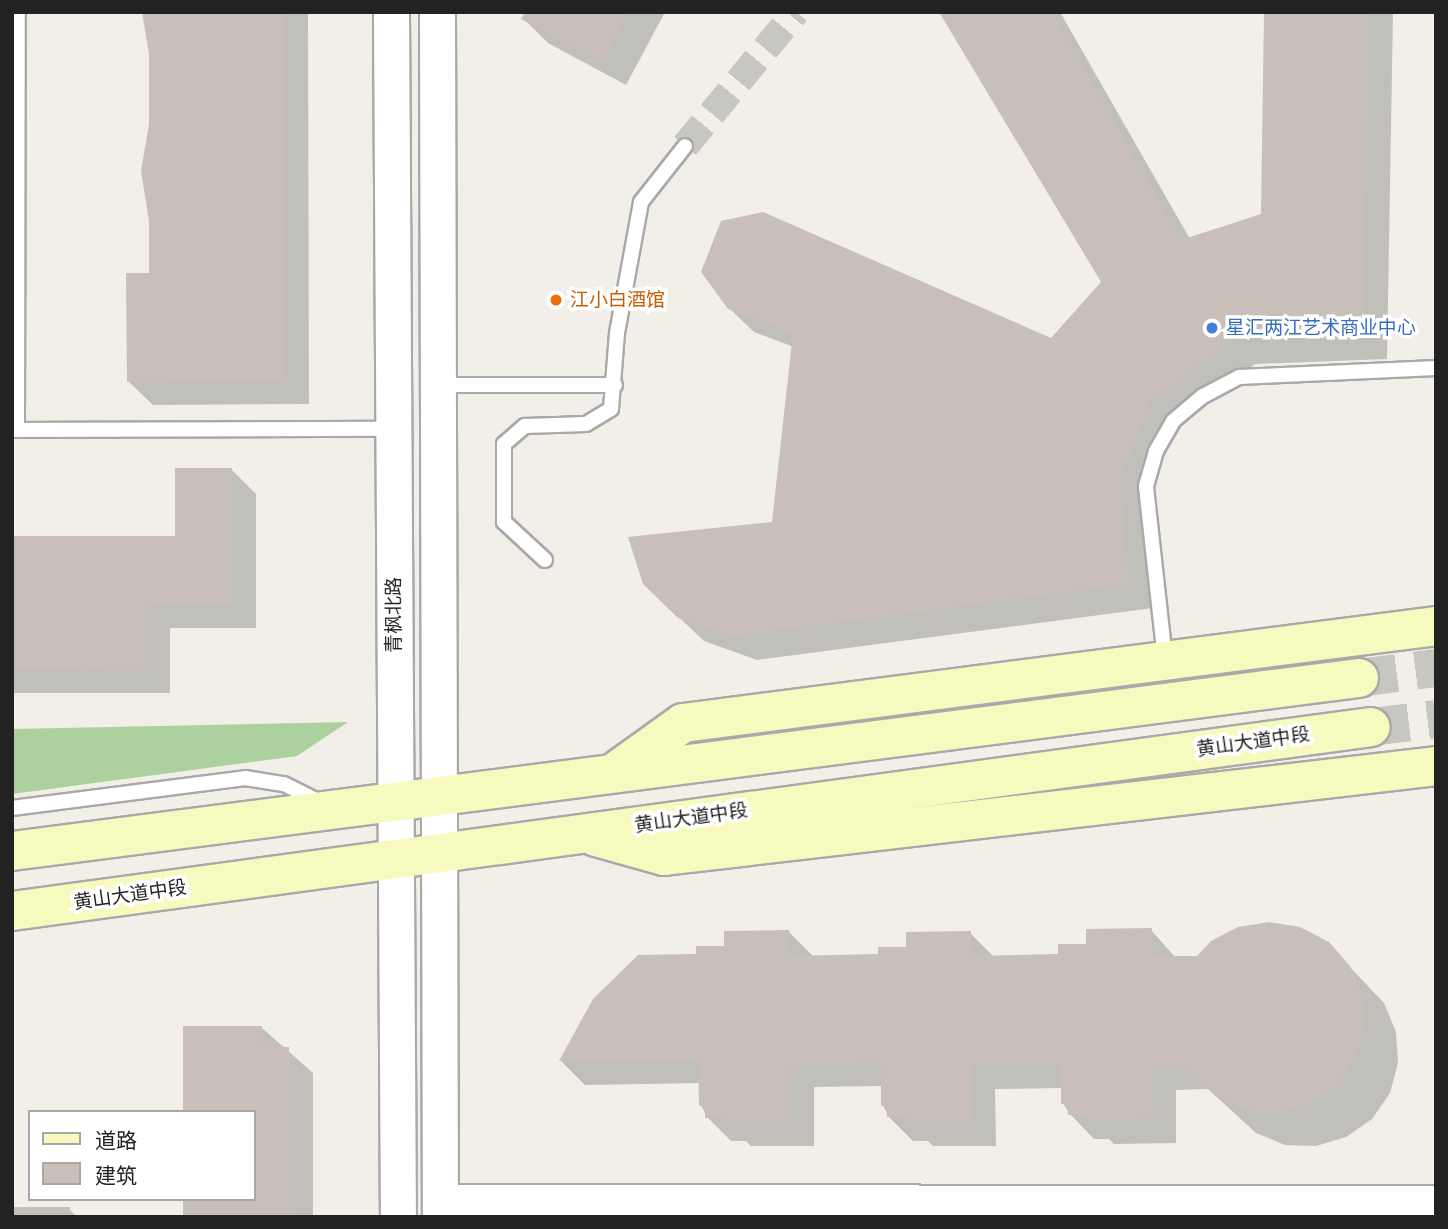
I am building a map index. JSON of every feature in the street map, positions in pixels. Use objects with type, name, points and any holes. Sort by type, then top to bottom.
[{"type":"main road","points":[[614,772],[683,723],[1436,626]]},
{"type":"main road","points":[[12,851],[1360,678]]},
{"type":"main road","name":"黄山大道中段","points":[[12,911],[1371,727]]},
{"type":"main road","points":[[580,833],[664,856],[1436,766]]},
{"type":"street","name":"青枫北路","points":[[391,12],[398,1217]]},
{"type":"street","points":[[437,12],[437,853],[440,1209],[1086,1210],[1436,1203]]},
{"type":"lane","points":[[18,12],[15,430],[393,429]]},
{"type":"lane","points":[[545,560],[504,522],[504,444],[525,426],[586,424],[611,409],[617,333],[641,202],[685,146]]},
{"type":"lane","points":[[1165,660],[1146,486],[1156,452],[1173,421],[1203,396],[1239,377],[1436,368]]},
{"type":"lane","points":[[437,385],[615,385]]},
{"type":"lane","points":[[12,808],[245,778],[284,784],[337,810]]},
{"type":"green space","points":[[348,722],[297,756],[12,794],[12,729]]},
{"type":"building","points":[[142,12],[285,12],[286,381],[127,382],[126,273],[149,273],[149,221],[141,171],[149,124],[149,54]]},
{"type":"building","points":[[525,12],[628,12],[602,62],[521,19]]},
{"type":"building","name":"星汇两江艺术商业中心","points":[[939,12],[1052,12],[1181,240],[1261,214],[1264,12],[1369,12],[1364,335],[1231,340],[1151,401],[1120,479],[1129,584],[731,636],[678,618],[643,584],[628,537],[772,522],[793,333],[728,309],[701,272],[721,221],[763,212],[1051,338],[1101,282]]},
{"type":"building","points":[[175,468],[232,468],[232,604],[146,604],[146,670],[12,669],[12,536],[175,536]]},
{"type":"building","points":[[1269,922],[1300,927],[1329,942],[1350,966],[1362,996],[1364,1027],[1356,1058],[1338,1084],[1311,1103],[1281,1112],[1249,1111],[1219,1099],[1188,1066],[1152,1066],[1153,1119],[1088,1120],[1088,1115],[1068,1115],[1067,1104],[1061,1104],[1061,1064],[972,1065],[972,1122],[907,1122],[907,1117],[887,1117],[887,1106],[881,1106],[881,1063],[790,1064],[790,1122],[725,1123],[725,1117],[705,1118],[705,1106],[699,1106],[698,1060],[559,1061],[593,999],[638,955],[696,954],[696,946],[724,946],[724,931],[789,930],[790,956],[878,954],[878,947],[906,947],[906,932],[971,931],[971,956],[1058,954],[1058,944],[1086,944],[1086,929],[1152,928],[1152,956],[1197,956],[1211,941],[1238,927]]},
{"type":"building","points":[[183,1026],[262,1026],[262,1047],[289,1047],[289,1217],[183,1217],[183,1201],[256,1201],[256,1110],[183,1110]]},
{"type":"building","points":[[12,1207],[70,1207],[70,1217],[12,1217]]},
{"type":"tunnel","points":[[685,146],[796,12]]},
{"type":"tunnel","points":[[1359,678],[1436,668]]},
{"type":"tunnel","points":[[1371,727],[1436,719]]},
{"type":"place","name":"江小白酒馆","points":[[556,300]]},
{"type":"place","name":"星汇两江艺术商业中心","points":[[1212,328]]}]
